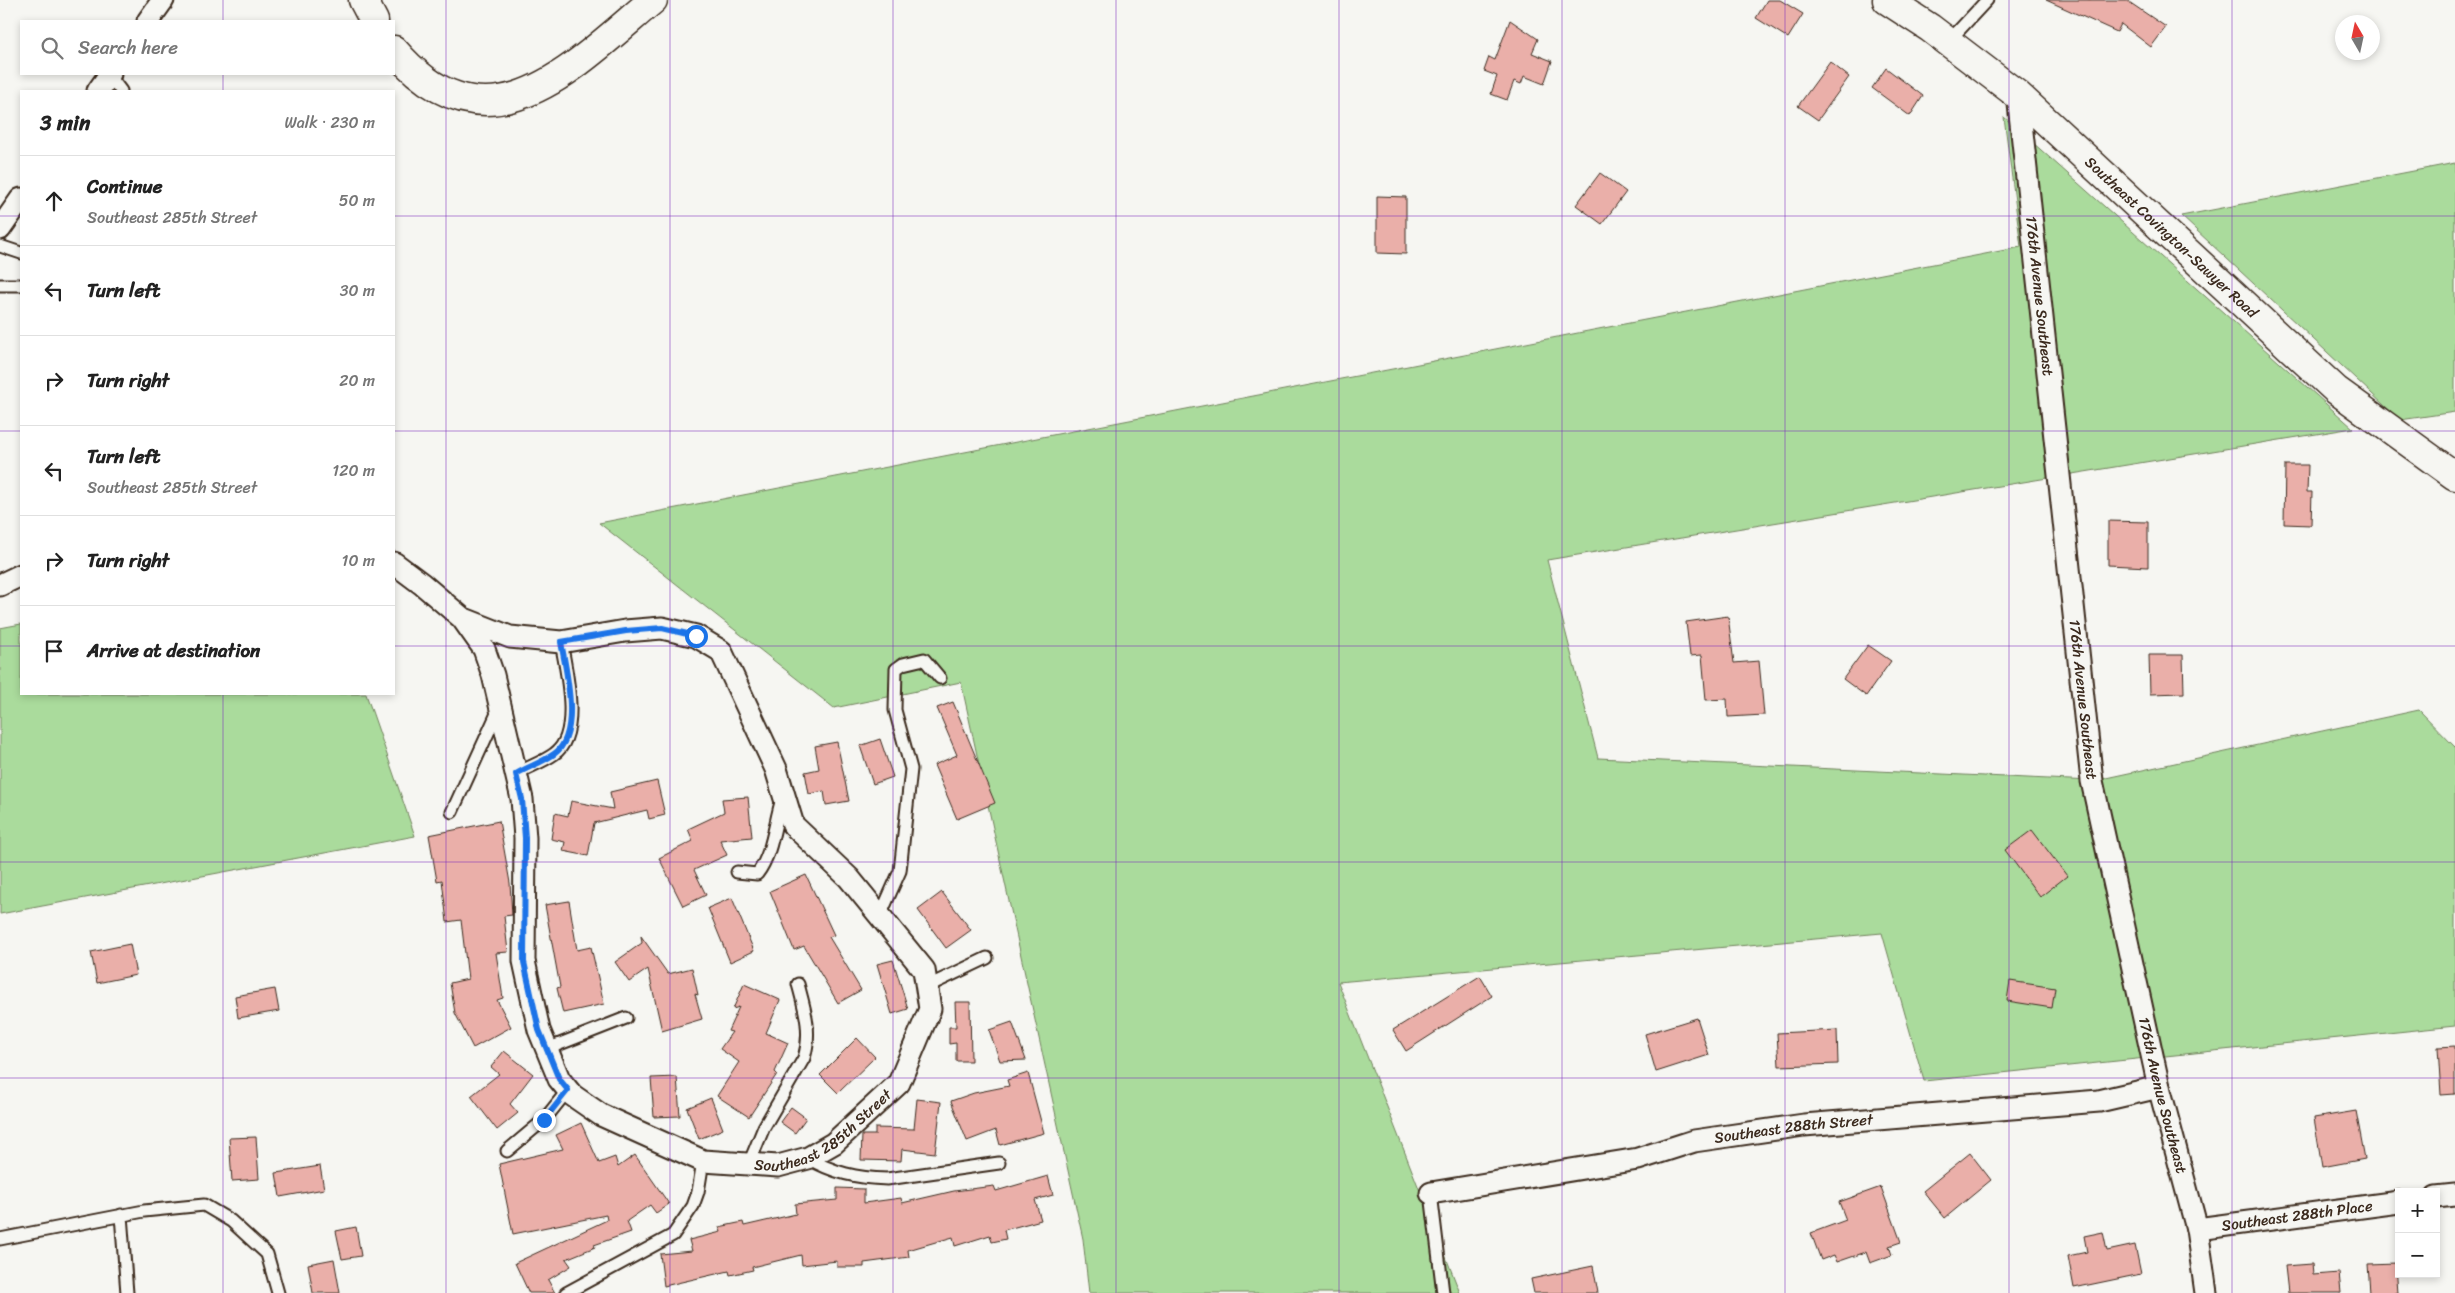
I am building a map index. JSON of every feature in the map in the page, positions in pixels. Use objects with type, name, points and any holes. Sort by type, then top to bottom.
[{"type":"street","points":[[149,20],[163,0]]},
{"type":"street","points":[[363,0],[373,20]]},
{"type":"street","points":[[395,51],[435,87],[453,96],[475,101],[500,100],[521,96],[546,84],[654,0]]},
{"type":"street","name":"Southeast Covington-Sawyer Road","points":[[1887,0],[1948,42],[2018,95],[2243,301],[2336,390],[2455,476]]},
{"type":"street","name":"176th Avenue Southeast","points":[[2018,95],[2092,781],[2159,1086],[2196,1229],[2206,1293]]},
{"type":"street","points":[[0,229],[20,200]]},
{"type":"street","name":"Southeast 285th Street","points":[[395,564],[462,618],[484,649],[500,706],[522,799],[525,838],[524,962],[539,1030],[559,1079],[568,1090],[601,1115],[703,1161],[748,1166],[778,1166],[808,1158],[834,1143],[899,1083],[930,1009],[924,970],[850,878],[793,826],[776,768],[721,651],[696,636],[662,628],[626,631],[561,642],[510,637],[462,618]]},
{"type":"street","points":[[0,585],[20,575]]},
{"type":"street","name":"Southeast 288th Street","points":[[1432,1193],[1638,1159],[1694,1141],[1804,1124],[2099,1101],[2159,1086]]},
{"type":"street","points":[[2440,1197],[2455,1195]]},
{"type":"street","name":"Southeast 288th Place","points":[[2196,1229],[2395,1203]]},
{"type":"lane","points":[[1948,42],[1987,0]]},
{"type":"lane","points":[[0,246],[20,253]]},
{"type":"lane","points":[[0,285],[20,285]]},
{"type":"lane","points":[[516,774],[556,753],[567,739],[570,712],[561,642]]},
{"type":"lane","points":[[880,916],[900,871],[911,769],[895,710],[896,669],[903,664],[924,659],[940,678]]},
{"type":"lane","points":[[452,812],[500,706]]},
{"type":"lane","points":[[737,872],[757,874],[762,866],[770,848],[775,821],[784,795]]},
{"type":"lane","points":[[926,987],[987,958]]},
{"type":"lane","points":[[748,1166],[764,1127],[804,1058],[808,1026],[798,984]]},
{"type":"lane","points":[[547,1049],[626,1018]]},
{"type":"lane","points":[[507,1152],[544,1120],[568,1090]]},
{"type":"lane","points":[[808,1158],[826,1169],[840,1173],[887,1179],[999,1163]]},
{"type":"lane","points":[[566,1293],[673,1235],[693,1206],[702,1176],[703,1161]]},
{"type":"lane","points":[[1432,1193],[1442,1293]]},
{"type":"lane","points":[[0,1239],[122,1215],[204,1205],[231,1221],[267,1254],[278,1293]]},
{"type":"lane","points":[[122,1215],[128,1293]]},
{"type":"green space","points":[[2004,117],[2353,428],[1547,560],[1598,758],[2092,781],[2419,710],[2455,747],[2455,1026],[1924,1081],[1882,933],[1338,982],[1460,1293],[1089,1293],[1083,1239],[961,682],[834,708],[599,523],[2021,247]]},
{"type":"green space","points":[[2455,163],[2455,412],[2400,420],[2181,216]]},
{"type":"green space","points":[[20,624],[20,695],[366,695],[415,836],[0,914],[0,628]]},
{"type":"building","points":[[1767,0],[1780,0],[1803,14],[1788,38],[1756,18]]},
{"type":"building","points":[[2046,0],[2126,0],[2166,27],[2151,47],[2121,24],[2117,32]]},
{"type":"building","points":[[1510,20],[1538,39],[1532,53],[1552,61],[1544,84],[1524,76],[1521,84],[1514,81],[1507,100],[1491,94],[1497,76],[1484,71],[1489,57],[1495,60]]},
{"type":"building","points":[[1830,62],[1849,77],[1818,120],[1798,106]]},
{"type":"building","points":[[1886,68],[1923,96],[1910,116],[1872,88]]},
{"type":"building","points":[[1600,173],[1626,192],[1602,224],[1576,205]]},
{"type":"building","points":[[1377,196],[1406,197],[1406,254],[1377,253]]},
{"type":"building","points":[[2285,465],[2308,465],[2307,492],[2312,492],[2311,525],[2284,524]]},
{"type":"building","points":[[2108,521],[2148,522],[2148,567],[2108,565]]},
{"type":"building","points":[[1728,616],[1734,663],[1759,661],[1764,715],[1728,717],[1727,699],[1706,700],[1702,655],[1690,656],[1686,622]]},
{"type":"building","points":[[1868,645],[1891,661],[1866,696],[1843,679]]},
{"type":"building","points":[[2149,655],[2183,655],[2184,693],[2150,694]]},
{"type":"building","points":[[953,702],[995,803],[957,819],[934,765],[957,755],[937,708]]},
{"type":"building","points":[[880,739],[893,777],[873,784],[860,746]]},
{"type":"building","points":[[837,742],[849,801],[826,805],[824,791],[809,794],[805,772],[819,769],[815,746]]},
{"type":"building","points":[[657,781],[665,815],[649,819],[647,810],[594,823],[588,856],[563,851],[565,842],[551,839],[555,813],[568,816],[571,801],[613,809],[610,792]]},
{"type":"building","points":[[748,797],[752,837],[720,840],[727,855],[694,870],[706,895],[683,906],[659,858],[693,841],[688,829],[724,812],[722,799]]},
{"type":"building","points":[[499,821],[510,883],[512,915],[504,916],[508,952],[496,953],[503,998],[497,1000],[511,1027],[473,1048],[455,1013],[450,983],[468,979],[461,920],[447,922],[442,880],[437,881],[429,835]]},
{"type":"building","points":[[2032,830],[2067,876],[2040,897],[2005,850]]},
{"type":"building","points":[[806,875],[834,935],[829,937],[861,990],[838,1003],[804,946],[794,950],[770,891]]},
{"type":"building","points":[[942,892],[971,930],[946,948],[918,910]]},
{"type":"building","points":[[732,898],[754,951],[730,962],[708,908]]},
{"type":"building","points":[[569,901],[577,950],[591,947],[604,1004],[563,1013],[557,988],[560,987],[545,905]]},
{"type":"building","points":[[641,936],[668,974],[692,968],[698,995],[695,994],[702,1019],[662,1031],[648,969],[629,982],[615,962],[642,943]]},
{"type":"building","points":[[130,944],[136,975],[97,983],[91,952]]},
{"type":"building","points":[[893,960],[908,1009],[892,1014],[877,964]]},
{"type":"building","points":[[1480,976],[1492,996],[1406,1051],[1393,1030]]},
{"type":"building","points":[[2010,981],[2055,988],[2052,1008],[2007,1001]]},
{"type":"building","points":[[744,984],[780,1000],[766,1033],[788,1043],[775,1072],[777,1074],[749,1117],[717,1096],[739,1062],[720,1049],[732,1032],[728,1031],[739,1007],[733,1009]]},
{"type":"building","points":[[275,989],[279,1011],[238,1018],[235,996]]},
{"type":"building","points":[[955,1002],[970,1002],[971,1061],[956,1061],[956,1043],[949,1044],[949,1027],[956,1027]]},
{"type":"building","points":[[1697,1018],[1709,1055],[1656,1072],[1645,1034]]},
{"type":"building","points":[[1012,1022],[1026,1060],[1000,1061],[989,1030]]},
{"type":"building","points":[[1837,1030],[1838,1064],[1779,1066],[1777,1033]]},
{"type":"building","points":[[857,1038],[875,1057],[838,1093],[820,1075]]},
{"type":"building","points":[[2455,1046],[2455,1094],[2441,1095],[2438,1047]]},
{"type":"building","points":[[504,1051],[533,1074],[510,1104],[518,1113],[497,1130],[471,1096],[499,1074],[491,1067]]},
{"type":"building","points":[[1028,1073],[1044,1133],[1000,1145],[996,1130],[967,1141],[951,1101],[974,1093],[1009,1086],[1007,1080]]},
{"type":"building","points":[[677,1077],[680,1116],[654,1117],[651,1078]]},
{"type":"building","points":[[711,1098],[723,1129],[699,1139],[687,1108]]},
{"type":"building","points":[[917,1099],[941,1102],[935,1153],[902,1149],[901,1161],[861,1160],[862,1135],[875,1135],[875,1128],[914,1129]]},
{"type":"building","points":[[791,1107],[806,1118],[795,1133],[780,1122]]},
{"type":"building","points":[[2356,1111],[2365,1159],[2322,1167],[2314,1118]]},
{"type":"building","points":[[581,1123],[599,1163],[615,1157],[618,1167],[635,1155],[669,1204],[656,1213],[650,1205],[627,1221],[631,1232],[594,1245],[595,1247],[566,1259],[571,1266],[548,1280],[555,1293],[529,1293],[515,1263],[607,1220],[606,1215],[513,1234],[499,1164],[563,1149],[556,1135]]},
{"type":"building","points":[[256,1137],[259,1179],[232,1181],[229,1138]]},
{"type":"building","points":[[1970,1153],[1991,1180],[1945,1218],[1923,1191]]},
{"type":"building","points":[[320,1166],[324,1189],[280,1197],[276,1173]]},
{"type":"building","points":[[1048,1176],[1053,1195],[1035,1200],[1041,1220],[1004,1230],[1006,1239],[992,1242],[990,1235],[955,1246],[953,1237],[908,1250],[909,1257],[864,1263],[864,1267],[837,1267],[837,1261],[802,1265],[801,1255],[752,1267],[753,1270],[730,1275],[729,1271],[664,1286],[660,1254],[692,1251],[689,1240],[721,1232],[719,1227],[743,1222],[744,1226],[796,1214],[795,1204],[837,1200],[837,1188],[864,1189],[864,1203],[901,1198],[902,1203],[954,1191],[994,1186],[996,1191]]},
{"type":"building","points":[[1881,1187],[1901,1242],[1889,1246],[1892,1255],[1870,1263],[1866,1252],[1837,1262],[1834,1255],[1821,1260],[1811,1233],[1846,1220],[1839,1202]]},
{"type":"building","points":[[356,1227],[361,1256],[342,1259],[336,1231]]},
{"type":"building","points":[[2103,1232],[2107,1251],[2135,1245],[2141,1274],[2074,1288],[2068,1256],[2087,1252],[2084,1236]]},
{"type":"building","points":[[334,1259],[340,1293],[313,1293],[308,1264]]},
{"type":"building","points":[[2395,1263],[2398,1293],[2370,1293],[2368,1264]]},
{"type":"building","points":[[2312,1264],[2313,1275],[2339,1273],[2341,1293],[2288,1293],[2285,1266]]},
{"type":"building","points":[[1593,1266],[1598,1293],[1534,1293],[1531,1279]]},
{"type":"route","points":[[544,1120],[568,1090],[559,1079],[539,1030],[524,962],[525,838],[522,799],[516,774],[556,753],[567,739],[570,712],[561,642],[626,631],[662,628],[696,636]]}]
